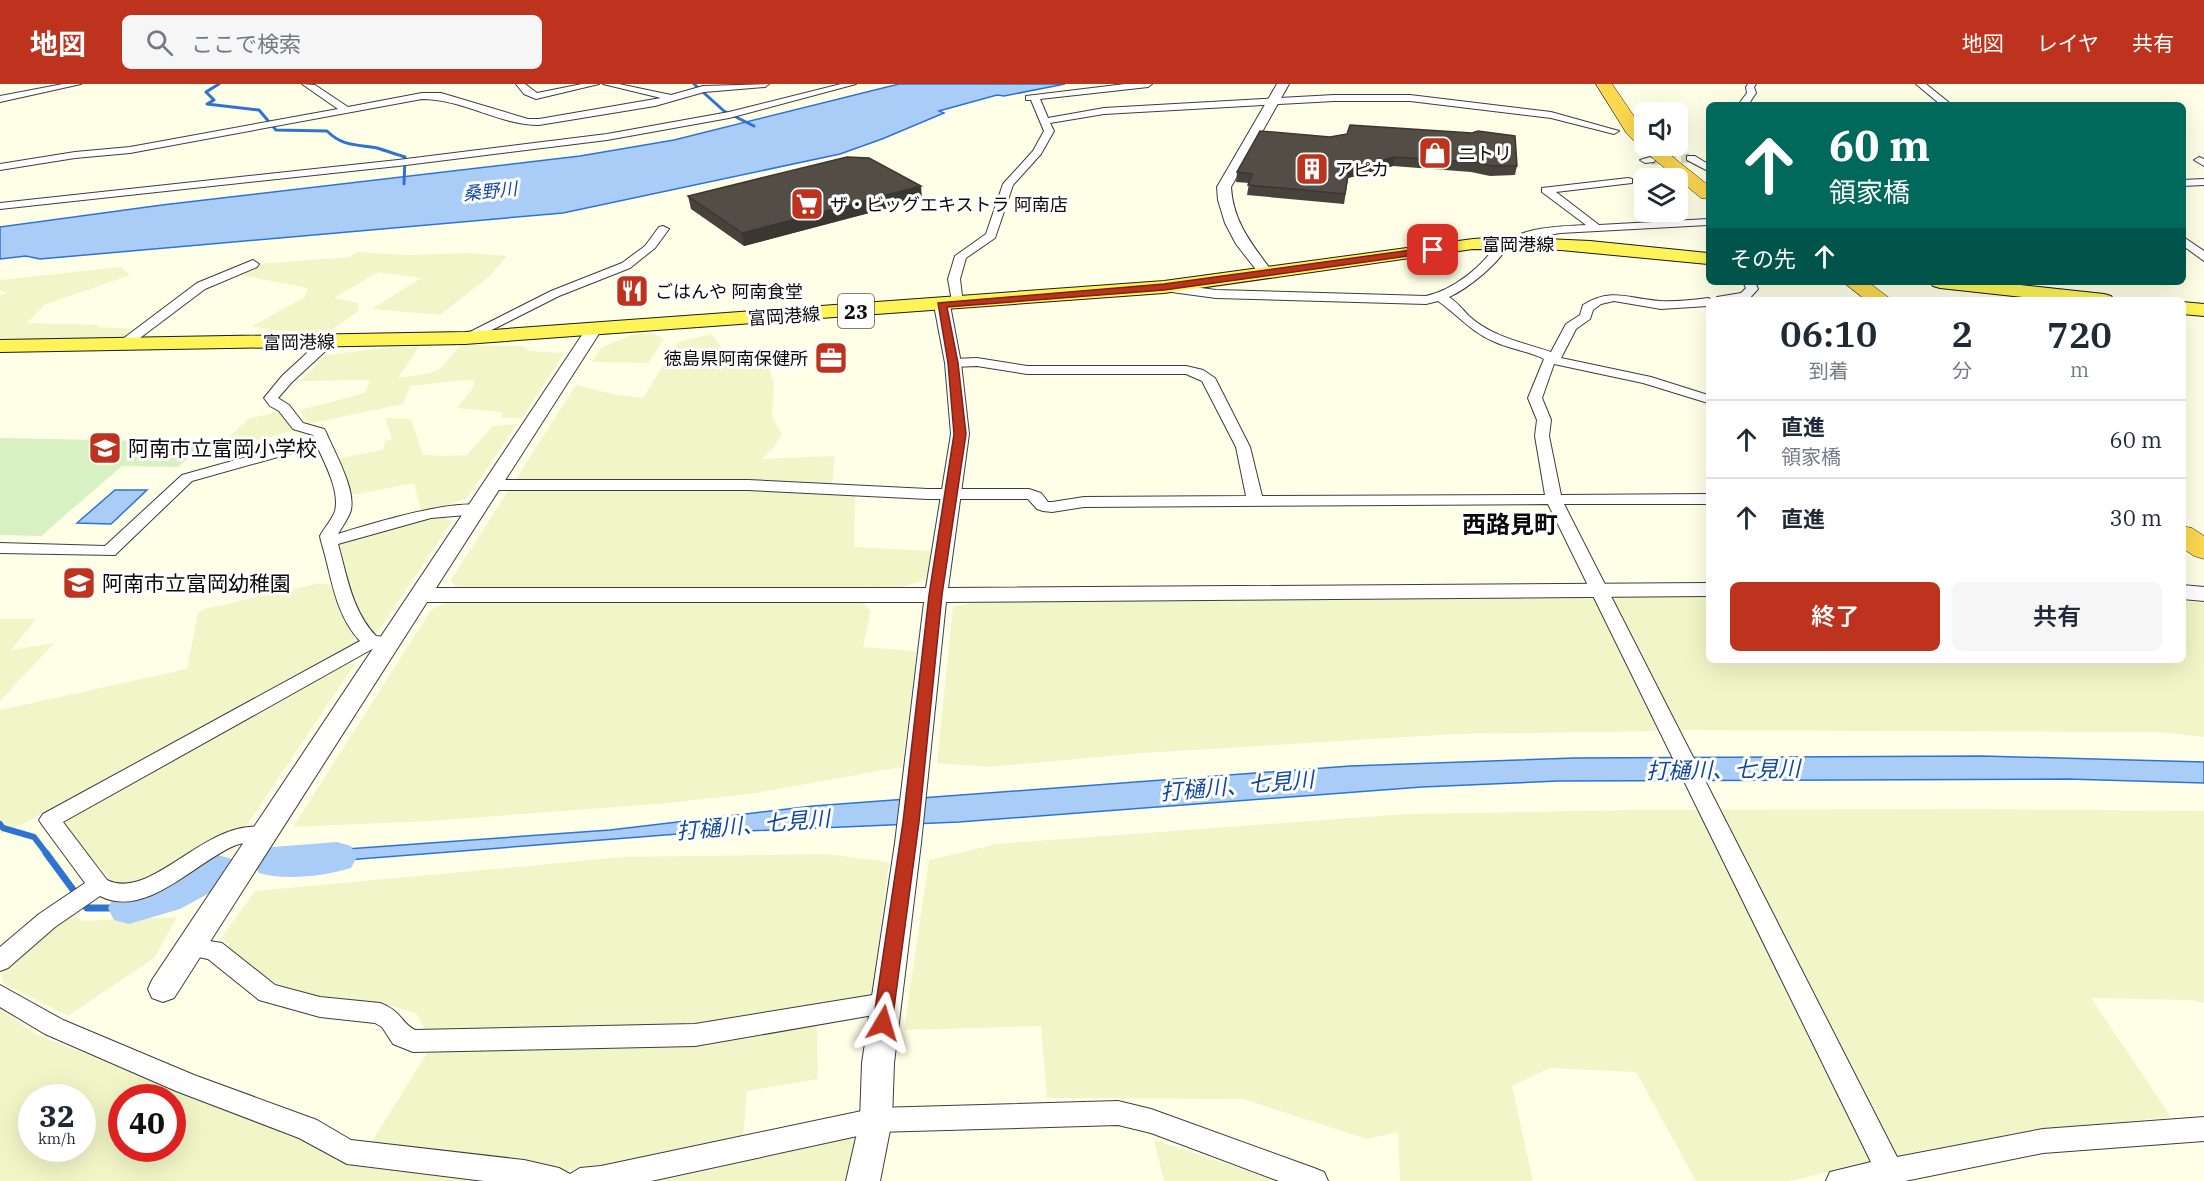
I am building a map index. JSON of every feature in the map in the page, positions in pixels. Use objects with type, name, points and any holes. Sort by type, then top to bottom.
[{"type":"highway","points":[[1604,84],[1627,123],[1634,130]]},
{"type":"highway","points":[[1619,84],[1634,107]]},
{"type":"highway","points":[[1650,156],[1706,193]]},
{"type":"highway","points":[[1678,156],[1706,179]]},
{"type":"highway","points":[[1837,285],[1855,297]]},
{"type":"highway","points":[[1858,285],[1876,297]]},
{"type":"highway","points":[[2186,513],[2204,527]]},
{"type":"highway","points":[[2186,537],[2204,550]]},
{"type":"main road","name":"富岡港線","points":[[1,346],[465,338],[1164,287],[1473,244],[1509,242],[1706,259]]},
{"type":"main road","points":[[1967,285],[2077,297]]},
{"type":"main road","points":[[2186,308],[2204,310]]},
{"type":"street","points":[[0,99],[77,84]]},
{"type":"street","points":[[306,84],[316,88],[332,102],[348,111]]},
{"type":"street","points":[[520,84],[527,93],[536,96],[595,84]]},
{"type":"street","points":[[607,84],[670,97]]},
{"type":"street","points":[[0,167],[75,155],[130,150],[422,96],[441,96],[527,122],[539,122],[655,103],[702,88],[765,84]]},
{"type":"street","points":[[0,206],[398,164],[607,137],[709,119],[852,84]]},
{"type":"street","points":[[863,1181],[876,1120],[878,1063],[885,1003],[916,782],[936,595],[953,494],[960,434],[950,304],[954,279],[961,256],[991,236],[1008,184],[1045,140],[1049,131],[1032,98],[1148,84]]},
{"type":"street","points":[[1266,273],[1234,230],[1224,207],[1224,187],[1283,84]]},
{"type":"street","points":[[1745,102],[1752,93],[1750,87],[1752,84]]},
{"type":"street","points":[[1920,84],[1943,102]]},
{"type":"street","points":[[316,88],[327,86]]},
{"type":"street","points":[[1044,121],[1104,111],[1346,98],[1432,99],[1551,115],[1614,131]]},
{"type":"street","points":[[1706,154],[1690,158],[1706,167]]},
{"type":"street","points":[[1597,228],[1546,190],[1628,181]]},
{"type":"street","points":[[2186,183],[2204,182]]},
{"type":"street","points":[[1164,287],[1216,294],[1314,298],[1394,300],[1441,297],[1469,279],[1501,248],[1519,237],[1597,228],[1706,222]]},
{"type":"street","points":[[465,338],[554,294],[618,268],[648,250],[663,229]]},
{"type":"street","points":[[2186,242],[2204,257]]},
{"type":"street","points":[[123,344],[201,286],[253,264]]},
{"type":"street","points":[[1739,297],[1745,296],[1752,289],[1750,285]]},
{"type":"street","points":[[1441,297],[1458,309],[1465,319],[1498,339],[1547,355],[1553,360],[1646,380],[1706,398]]},
{"type":"street","points":[[1706,302],[1661,305],[1614,297],[1598,300],[1587,309],[1586,316],[1571,327],[1553,360],[1548,362],[1537,387],[1536,398],[1544,420],[1542,436],[1554,500],[1889,1170]]},
{"type":"street","points":[[164,989],[265,835],[381,642],[421,595],[594,329]]},
{"type":"street","points":[[327,342],[270,398],[275,404],[284,408],[298,426],[319,432],[327,457],[340,484],[343,511],[328,536],[346,603],[355,625],[381,642]]},
{"type":"street","points":[[953,363],[977,362],[1027,370],[1186,370],[1198,373],[1208,378],[1243,447],[1255,501]]},
{"type":"street","points":[[0,548],[109,551],[187,478],[322,440]]},
{"type":"street","points":[[494,485],[748,485],[953,494],[1029,494],[1035,496],[1043,506],[1052,507],[1084,502],[1706,499]]},
{"type":"street","points":[[330,541],[430,513],[478,509]]},
{"type":"street","points":[[421,595],[936,595],[1706,590]]},
{"type":"street","points":[[2186,592],[2204,594]]},
{"type":"street","points":[[265,835],[245,834],[225,840],[142,889],[124,895],[108,894],[93,889],[50,820],[381,642]]},
{"type":"street","points":[[0,962],[43,922],[67,904],[93,889]]},
{"type":"street","points":[[191,947],[214,950],[268,993],[320,1007],[380,1013],[391,1020],[402,1036],[413,1041],[695,1035],[885,1003]]},
{"type":"street","points":[[0,995],[54,1028],[185,1083],[308,1129],[347,1152],[524,1173],[559,1181]]},
{"type":"street","points":[[580,1181],[601,1179],[876,1120],[1118,1113],[1151,1121],[1314,1181]]},
{"type":"street","points":[[1840,1181],[2043,1141],[2204,1129]]},
{"type":"green space","points":[[357,252],[407,255],[470,253],[507,256],[490,276],[440,315],[372,309],[421,278],[378,272],[334,298],[359,303],[358,311],[327,333],[304,335],[252,326],[305,297],[308,288],[235,274],[257,264],[349,257]]},
{"type":"green space","points":[[121,267],[130,275],[44,305],[27,323],[100,325],[98,327],[136,329],[125,338],[0,339],[0,295],[6,293],[0,290],[0,280]]},
{"type":"green space","points":[[652,333],[664,339],[648,363],[592,362],[601,348],[631,335]]},
{"type":"green space","points":[[711,334],[728,356],[764,353],[774,383],[772,417],[782,434],[774,447],[762,459],[835,456],[833,492],[855,494],[854,547],[933,551],[925,580],[898,588],[456,588],[451,580],[576,385],[617,395],[643,398],[678,342]]},
{"type":"green space","points":[[461,345],[523,346],[529,351],[564,353],[522,418],[501,418],[503,412],[457,408],[473,388],[474,379],[410,386],[403,404],[308,424],[300,410],[365,393],[370,380],[301,381],[326,355],[393,347],[419,347],[398,378],[430,373],[441,368]]},
{"type":"green space","points":[[282,411],[295,430],[213,453],[248,419]]},
{"type":"green space","points":[[385,418],[411,419],[423,455],[443,456],[467,455],[493,426],[517,424],[467,498],[438,509],[421,511],[414,483],[353,495],[335,459],[383,450],[385,441],[392,439]]},
{"type":"green space","points":[[0,438],[206,442],[178,467],[122,466],[41,536],[0,535]]},
{"type":"green space","points":[[439,516],[452,521],[377,633],[372,634],[360,622],[339,542]]},
{"type":"green space","points":[[320,583],[335,586],[347,624],[362,641],[27,822],[0,834],[0,710],[187,669],[198,613],[204,609]]},
{"type":"green space","points":[[1587,596],[1599,601],[1660,731],[1455,734],[1143,753],[989,767],[937,763],[953,607],[988,600]]},
{"type":"green space","points":[[1616,596],[1706,596],[1706,663],[2186,663],[2186,601],[2204,603],[2204,737],[2159,732],[1681,730],[1612,603]]},
{"type":"green space","points":[[451,600],[861,601],[871,611],[863,647],[917,651],[902,767],[755,793],[669,803],[429,821],[293,827],[431,610]]},
{"type":"green space","points":[[0,619],[36,619],[11,650],[54,643],[0,701]]},
{"type":"green space","points":[[344,663],[354,665],[245,828],[130,888],[117,888],[63,824],[67,818]]},
{"type":"green space","points":[[1634,810],[2204,811],[2204,1003],[2191,1000],[2091,998],[2171,1117],[2050,1129],[1919,1151],[1789,1181],[1696,1181],[1636,1072],[1549,1068],[1512,1086],[1533,1181],[1400,1181],[1398,1132],[1367,1139],[1243,1099],[1047,1098],[1041,1026],[904,1030],[929,860],[997,844],[1406,814]]},
{"type":"green space","points":[[826,854],[889,862],[872,995],[817,1005],[818,1079],[747,1091],[743,1137],[592,1170],[559,1170],[369,1146],[427,1053],[427,1033],[416,1013],[388,1005],[322,997],[275,983],[234,953],[222,937],[255,891],[624,857]]},
{"type":"green space","points":[[69,912],[83,921],[177,917],[154,958],[68,1016],[3,983],[1,969]]},
{"type":"green space","points":[[0,1008],[35,1034],[163,1084],[108,1084],[108,1162],[186,1162],[186,1093],[276,1128],[341,1158],[507,1181],[0,1181]]},
{"type":"green space","points":[[849,1136],[855,1139],[845,1181],[632,1181]]},
{"type":"green space","points":[[1154,1140],[1279,1181],[1164,1181]]},
{"type":"water","name":"桑野川","points":[[899,84],[1065,84],[1004,96],[997,95],[939,111],[944,113],[840,154],[563,213],[40,259],[26,256],[0,259],[0,227],[162,205],[580,156],[674,140]]},
{"type":"water","points":[[115,490],[147,490],[111,524],[77,523]]},
{"type":"water","points":[[1982,756],[2204,762],[2204,783],[2067,779],[1558,781],[1422,787],[959,822],[678,834],[295,864],[287,858],[291,853],[610,830],[813,806],[1350,766],[1574,758]]},
{"type":"building","name":"アピカ","points":[[1350,125],[1472,133],[1478,131],[1515,136],[1517,166],[1492,166],[1473,162],[1394,157],[1349,169],[1345,194],[1248,185],[1252,174],[1237,172],[1260,131],[1330,137],[1347,134]]},
{"type":"building","name":"ザ・ビッグエキストラ 阿南店","points":[[847,157],[869,158],[921,186],[742,233],[688,196]]},
{"type":"waterway","points":[[219,84],[206,92],[214,100],[207,104],[259,110],[276,130],[327,131],[339,140],[405,157],[404,184]]},
{"type":"waterway","points":[[694,84],[724,111],[754,126]]},
{"type":"waterway","points":[[0,824],[3,828],[34,837],[47,854]]},
{"type":"waterway","points":[[46,853],[77,895]]},
{"type":"waterway","name":"打樋川、七見川","points":[[273,862],[337,857]]},
{"type":"waterway","name":"打樋川、七見川","points":[[129,908],[165,898],[218,870]]},
{"type":"waterway","points":[[83,902],[87,908],[129,908]]},
{"type":"tunnel","points":[[1651,160],[1689,158]]},
{"type":"place","name":"ニトリ","points":[[1435,153]]},
{"type":"place","name":"アピカ","points":[[1312,169]]},
{"type":"place","name":"ザ・ビッグエキストラ 阿南店","points":[[807,204]]},
{"type":"place","name":"ごはんや 阿南食堂","points":[[632,291]]},
{"type":"place","name":"徳島県阿南保健所","points":[[831,358]]},
{"type":"place","name":"阿南市立富岡小学校","points":[[105,448]]},
{"type":"place","name":"阿南市立富岡幼稚園","points":[[79,583]]},
{"type":"district","name":"西路見町","points":[[1510,524]]},
{"type":"route","points":[[883,1023],[911,822],[936,595],[953,494],[960,434],[953,363],[942,305],[1164,287],[1433,250]]}]
